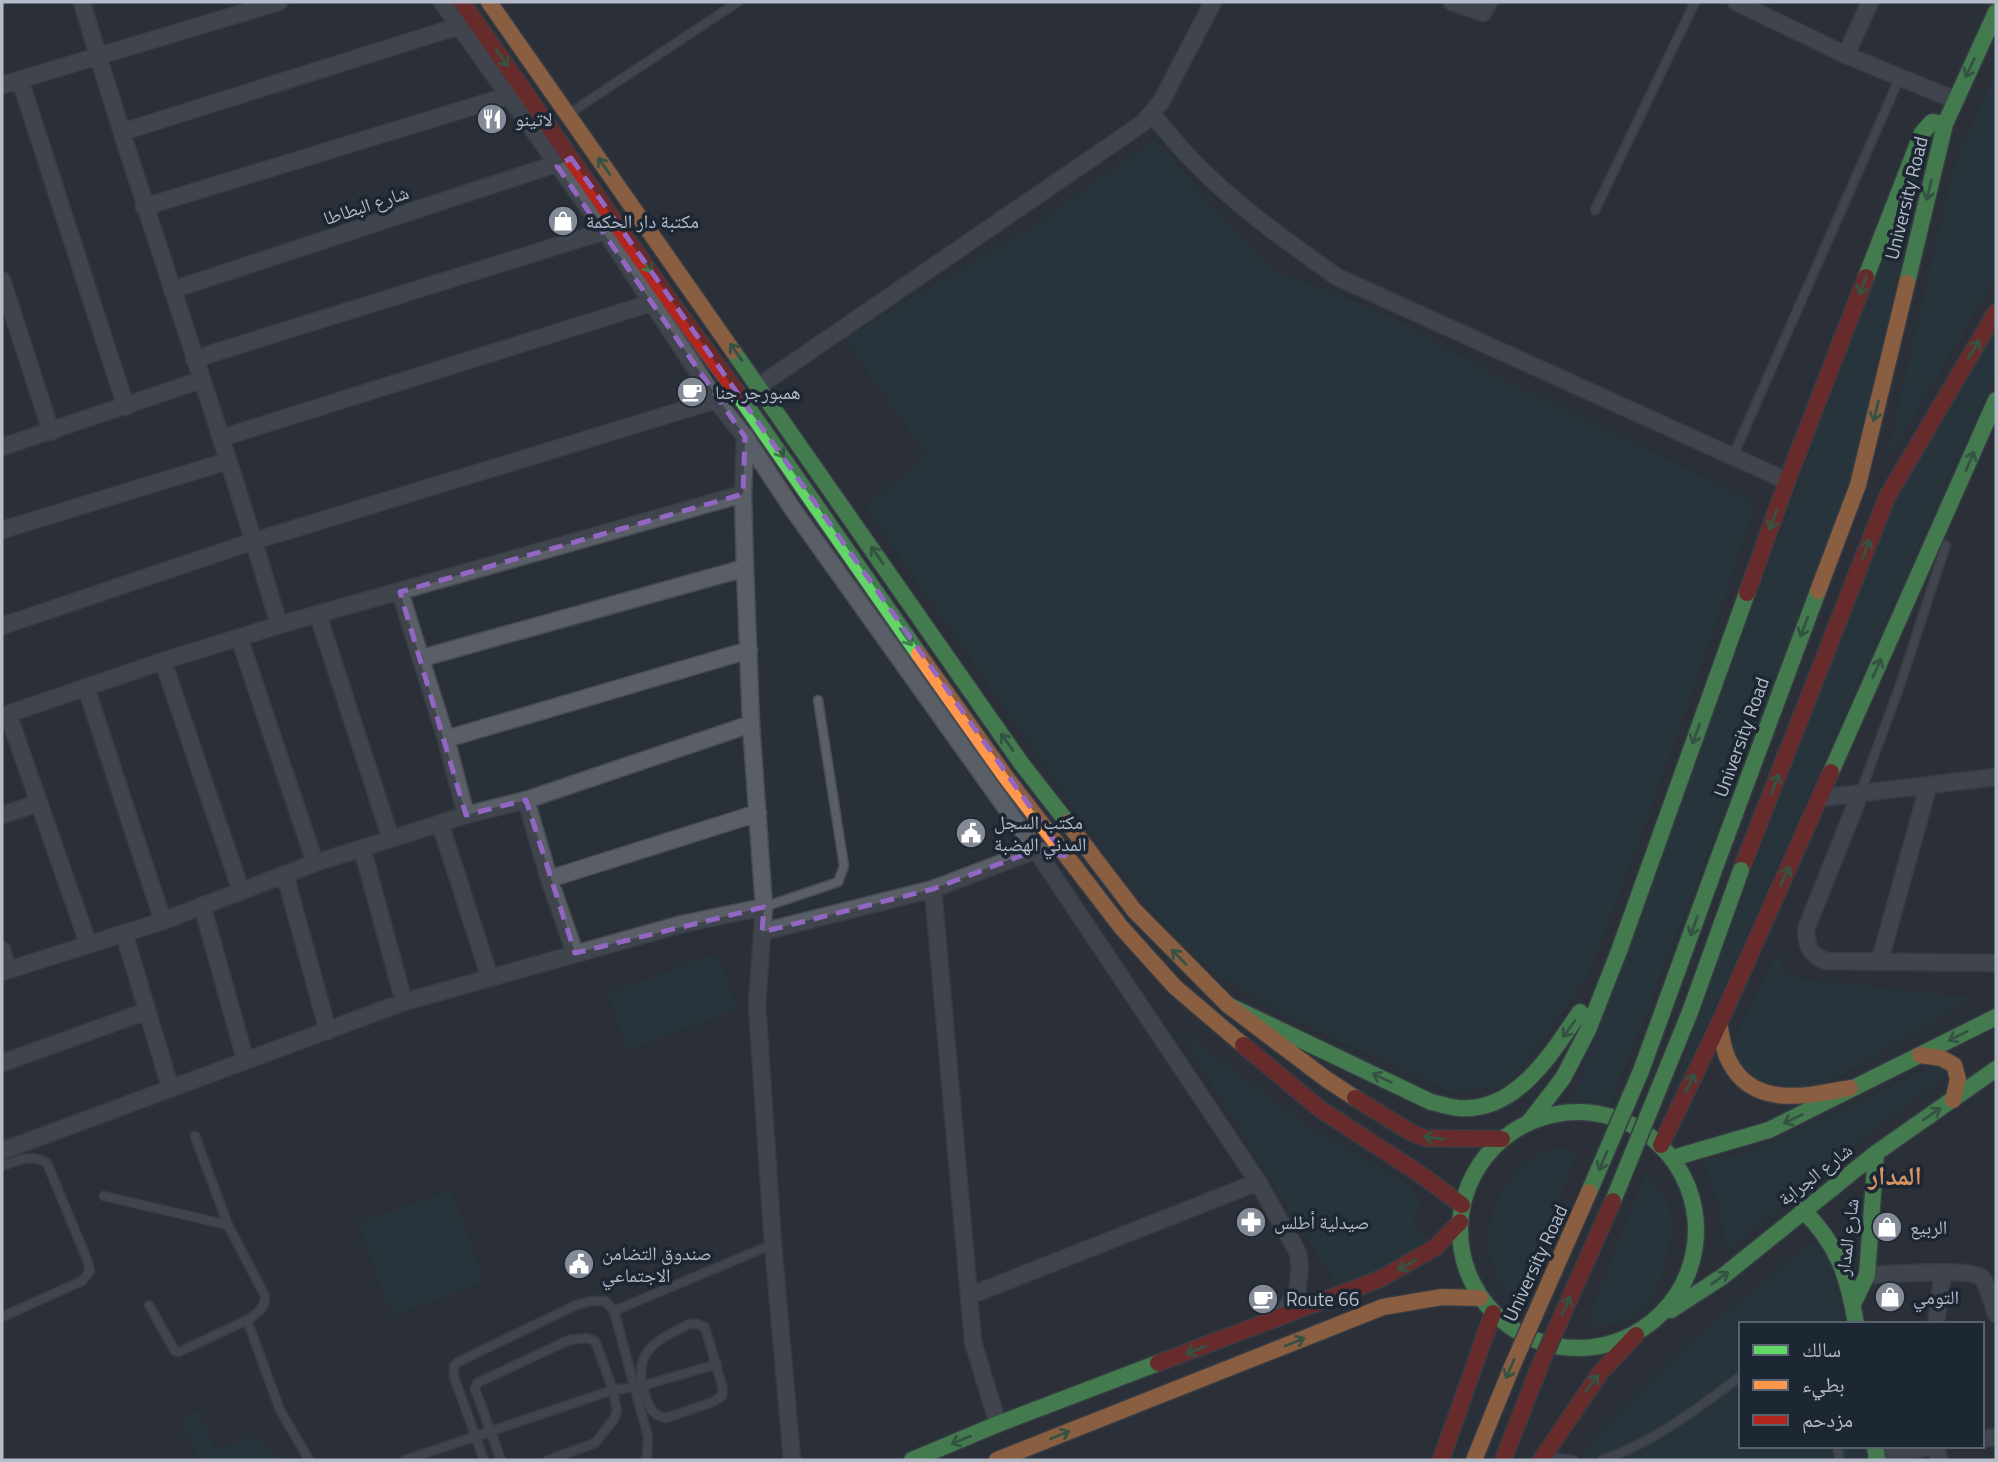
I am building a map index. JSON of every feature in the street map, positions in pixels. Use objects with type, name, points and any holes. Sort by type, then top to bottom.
[{"type":"main road","points":[[463,2],[564,162],[760,425],[1006,777],[1121,927],[1175,987],[1320,1109],[1420,1174],[1462,1205]]},
{"type":"main road","points":[[489,2],[1021,763],[1134,910],[1228,1005],[1326,1079],[1412,1133],[1425,1138],[1445,1140],[1502,1139]]},
{"type":"main road","name":"University Road","points":[[1474,1460],[1505,1381],[1630,1098],[1858,485],[1945,124],[1996,12]]},
{"type":"main road","points":[[1529,1122],[1563,1078],[1588,1030],[1619,951],[1787,481],[1922,133],[1933,122],[1945,124]]},
{"type":"main road","points":[[1503,1460],[1541,1363],[1632,1158],[1690,1013],[1741,870],[1887,497],[1996,312]]},
{"type":"main road","points":[[1661,1144],[1719,1024],[1955,498],[1996,400]]},
{"type":"main road","points":[[1006,777],[1021,763]]},
{"type":"main road","points":[[1228,1005],[1431,1102],[1461,1110],[1481,1108],[1503,1101],[1547,1059],[1585,1006],[1619,951]]},
{"type":"main road","points":[[1672,1158],[1769,1130],[1996,1017]]},
{"type":"main road","points":[[1719,1024],[1729,1061],[1739,1077],[1751,1088],[1770,1096],[1786,1097],[1850,1088]]},
{"type":"main road","points":[[1920,1055],[1935,1055],[1948,1059],[1958,1070],[1959,1084],[1953,1100]]},
{"type":"main road","name":"شارع الجرابة","points":[[1663,1315],[1722,1277],[1876,1153],[1996,1069]]},
{"type":"main road","points":[[1543,1458],[1600,1373],[1636,1335],[1663,1315],[1683,1287],[1695,1255],[1697,1221],[1689,1188],[1672,1158],[1661,1144],[1632,1124],[1598,1113],[1563,1112],[1529,1122],[1502,1139],[1484,1158],[1470,1180],[1460,1222],[1461,1249],[1467,1274],[1480,1298],[1493,1313],[1524,1337],[1561,1349],[1600,1348],[1636,1335]]},
{"type":"main road","name":"شارع المدار","points":[[1856,1322],[1853,1304],[1867,1275],[1876,1153]]},
{"type":"main road","points":[[1803,1210],[1820,1225],[1833,1242],[1842,1263],[1853,1304]]},
{"type":"main road","points":[[912,1460],[998,1424],[1380,1279],[1436,1247],[1460,1222]]},
{"type":"main road","points":[[997,1460],[1383,1307],[1442,1297],[1480,1298]]},
{"type":"main road","points":[[1441,1460],[1493,1313]]},
{"type":"street","points":[[82,2],[144,207],[221,438],[279,625]]},
{"type":"street","points":[[2,85],[279,2]]},
{"type":"street","points":[[442,2],[507,96],[564,162],[604,231],[716,400],[745,437],[792,508],[1035,850],[1258,1182],[1298,1253],[1300,1268],[1297,1292],[1290,1306],[1277,1320]]},
{"type":"street","points":[[759,386],[1133,132],[1152,114],[1213,2]]},
{"type":"street","points":[[1452,2],[1483,13],[1489,2]]},
{"type":"street","points":[[1736,2],[1846,55],[1955,100]]},
{"type":"street","points":[[1846,55],[1870,2]]},
{"type":"street","points":[[122,132],[459,26]]},
{"type":"street","points":[[20,80],[127,407]]},
{"type":"street","points":[[144,207],[507,96]]},
{"type":"street","points":[[1152,114],[1191,159],[1237,202],[1285,241],[1337,277],[1787,481]]},
{"type":"street","name":"شارع البطاطا","points":[[172,290],[564,162]]},
{"type":"street","points":[[194,359],[604,231]]},
{"type":"street","points":[[2,280],[51,432]]},
{"type":"street","points":[[221,438],[651,303]]},
{"type":"street","points":[[2,447],[201,380]]},
{"type":"street","points":[[2,626],[254,541],[716,400]]},
{"type":"street","points":[[760,425],[745,437],[743,494],[751,724],[764,907],[757,1004],[773,1244],[792,1460]]},
{"type":"street","points":[[2,530],[228,461]]},
{"type":"street","points":[[88,943],[5,715],[279,625],[743,494]]},
{"type":"street","points":[[422,658],[745,568]]},
{"type":"street","points":[[400,592],[446,739],[466,815]]},
{"type":"street","points":[[318,615],[391,839]]},
{"type":"street","points":[[239,638],[315,863]]},
{"type":"street","points":[[446,739],[749,650]]},
{"type":"street","points":[[163,661],[241,891]]},
{"type":"street","points":[[86,688],[163,921]]},
{"type":"street","points":[[2,950],[5,971],[163,921],[315,863],[466,815],[526,800],[751,724]]},
{"type":"street","points":[[1820,798],[1996,778]]},
{"type":"street","points":[[1881,960],[1928,786]]},
{"type":"street","points":[[1860,794],[1806,929],[1807,944],[1815,956],[1826,961],[1996,962]]},
{"type":"street","points":[[526,800],[549,879],[575,953]]},
{"type":"street","points":[[2,815],[39,803]]},
{"type":"street","points":[[549,879],[758,813]]},
{"type":"street","points":[[440,823],[490,978]]},
{"type":"street","points":[[362,848],[404,1002]]},
{"type":"street","points":[[762,932],[933,889],[1035,850],[1065,856]]},
{"type":"street","points":[[285,875],[328,1031]]},
{"type":"street","points":[[933,889],[973,1342],[998,1424]]},
{"type":"street","points":[[202,905],[246,1059]]},
{"type":"street","points":[[2,1151],[404,1002],[575,953],[764,907]]},
{"type":"street","points":[[124,933],[170,1087]]},
{"type":"street","points":[[2,1063],[147,1011]]},
{"type":"street","points":[[969,1296],[1258,1182]]},
{"type":"street","points":[[1867,1275],[1943,1272],[1979,1276],[1996,1314]]},
{"type":"street","points":[[1936,1322],[1943,1272]]},
{"type":"street","points":[[1876,1455],[1922,1448]]},
{"type":"lane","points":[[568,114],[738,2]]},
{"type":"lane","points":[[1595,210],[1695,2]]},
{"type":"lane","points":[[1733,456],[1900,77]]},
{"type":"lane","points":[[1860,794],[1899,688],[1946,544],[1955,498]]},
{"type":"lane","points":[[764,907],[838,882],[843,873],[818,700]]},
{"type":"lane","points":[[149,1305],[175,1351],[179,1352],[256,1315],[266,1299],[228,1225],[195,1136]]},
{"type":"lane","points":[[2,1166],[29,1157],[39,1158],[47,1164],[90,1271],[82,1281],[2,1317]]},
{"type":"lane","points":[[104,1196],[228,1225]]},
{"type":"lane","points":[[614,1311],[773,1244]]},
{"type":"lane","points":[[484,1460],[454,1377],[454,1366],[576,1305],[605,1301],[614,1311],[638,1387],[648,1437],[645,1460]]},
{"type":"lane","points":[[247,1320],[280,1410],[309,1460]]},
{"type":"lane","points":[[689,1324],[705,1327],[717,1364],[722,1396],[713,1402],[666,1418],[658,1417],[638,1387],[640,1372],[650,1349],[658,1339],[689,1324]]},
{"type":"lane","points":[[501,1460],[475,1389],[477,1383],[569,1340],[587,1338],[595,1341],[613,1390],[617,1411],[598,1440],[548,1460]]},
{"type":"lane","points":[[405,1460],[613,1390],[638,1387],[717,1364]]},
{"type":"lane","points":[[1602,1460],[1629,1451],[1705,1403],[1739,1378]]},
{"type":"lane","points":[[1543,1458],[1573,1460]]},
{"type":"highlighted area","points":[[571,158],[1065,856],[1036,850],[933,889],[762,932],[764,907],[575,953],[526,800],[466,815],[400,592],[743,494],[745,437],[557,166]]},
{"type":"green space","points":[[1996,70],[1996,277],[1885,464],[1954,167]]},
{"type":"green space","points":[[1155,138],[1201,194],[1272,269],[1395,319],[1499,378],[1755,502],[1725,598],[1649,814],[1588,975],[1545,1037],[1505,1085],[1453,1092],[1287,1017],[1218,975],[1179,943],[1104,852],[865,506],[927,456],[845,339],[1036,225]]},
{"type":"green space","points":[[1916,194],[1847,493],[1610,1105],[1572,1100],[1905,196]]},
{"type":"green space","points":[[1996,325],[1996,375],[1954,464],[1665,1119],[1701,1006],[1890,511]]},
{"type":"green space","points":[[1778,951],[1783,970],[1801,979],[1974,998],[1817,1088],[1753,1082],[1730,1046]]},
{"type":"green space","points":[[717,953],[738,1009],[628,1050],[607,994]]},
{"type":"green space","points":[[1176,1027],[1306,1125],[1411,1185],[1421,1202],[1412,1223],[1427,1240],[1401,1263],[1338,1287]]},
{"type":"green space","points":[[1938,1064],[1947,1075],[1823,1169],[1727,1253],[1722,1218],[1703,1159],[1728,1157],[1760,1148]]},
{"type":"green space","points":[[1560,1148],[1577,1151],[1519,1302],[1497,1278],[1489,1237],[1492,1216],[1498,1197],[1509,1179],[1523,1165],[1540,1154]]},
{"type":"green space","points":[[1646,1173],[1665,1199],[1671,1219],[1666,1261],[1657,1289],[1646,1307],[1625,1320],[1609,1325],[1585,1327]]},
{"type":"green space","points":[[451,1190],[484,1282],[392,1316],[358,1223]]},
{"type":"green space","points":[[1811,1243],[1827,1248],[1843,1322],[1739,1322],[1739,1448],[1865,1448],[1867,1460],[1580,1460],[1594,1438],[1694,1338]]},
{"type":"green space","points":[[199,1411],[215,1450],[252,1436],[282,1460],[199,1460],[182,1417]]},
{"type":"traffic: fast","points":[[1907,283],[1945,124],[1996,12]]},
{"type":"traffic: fast","points":[[1866,277],[1922,133],[1932,122],[1945,124]]},
{"type":"traffic: fast","points":[[733,351],[1021,763],[1067,822]]},
{"type":"traffic: fast","points":[[737,392],[919,654]]},
{"type":"traffic: fast","points":[[1831,772],[1996,400]]},
{"type":"traffic: fast","points":[[1717,862],[1818,591]]},
{"type":"traffic: fast","points":[[1529,1122],[1563,1078],[1588,1030],[1619,951],[1747,593]]},
{"type":"traffic: fast","points":[[1589,1192],[1641,1071],[1717,862]]},
{"type":"traffic: fast","points":[[1613,1201],[1690,1012],[1741,870]]},
{"type":"traffic: fast","points":[[1228,1005],[1431,1102],[1458,1108],[1479,1107],[1514,1091],[1544,1062],[1580,1012]]},
{"type":"traffic: fast","points":[[1673,1158],[1769,1130],[1996,1017]]},
{"type":"traffic: fast","points":[[1671,1310],[1722,1277],[1876,1153],[1996,1069]]},
{"type":"traffic: fast","points":[[1566,1112],[1590,1112],[1634,1126],[1662,1146],[1687,1185],[1694,1207],[1696,1230],[1694,1253],[1687,1275],[1662,1314],[1634,1334],[1612,1343],[1590,1348],[1566,1348],[1522,1334],[1503,1322],[1486,1305],[1465,1264],[1460,1242],[1460,1218],[1474,1174],[1486,1155],[1503,1138],[1544,1117],[1566,1112]]},
{"type":"traffic: fast","points":[[1853,1304],[1867,1275],[1876,1153]]},
{"type":"traffic: fast","points":[[1803,1210],[1825,1236],[1840,1262],[1856,1322]]},
{"type":"traffic: fast","points":[[912,1460],[1158,1363]]},
{"type":"traffic: fast","points":[[1875,1448],[1877,1460]]},
{"type":"traffic: slow","points":[[489,2],[733,351]]},
{"type":"traffic: slow","points":[[1818,591],[1858,485],[1907,283]]},
{"type":"traffic: slow","points":[[919,654],[1006,777],[1121,927],[1175,987],[1243,1045]]},
{"type":"traffic: slow","points":[[1067,822],[1134,910],[1228,1005],[1355,1098]]},
{"type":"traffic: slow","points":[[1719,1024],[1729,1061],[1739,1076],[1752,1087],[1766,1093],[1799,1096],[1850,1088]]},
{"type":"traffic: slow","points":[[1920,1055],[1941,1058],[1954,1065],[1958,1079],[1953,1100]]},
{"type":"traffic: slow","points":[[1474,1460],[1589,1192]]},
{"type":"traffic: slow","points":[[997,1460],[1383,1307],[1442,1297],[1480,1298]]},
{"type":"traffic: jam","points":[[462,2],[668,298],[737,392]]},
{"type":"traffic: jam","points":[[1747,593],[1866,277]]},
{"type":"traffic: jam","points":[[1741,870],[1887,497],[1996,312]]},
{"type":"traffic: jam","points":[[1661,1145],[1719,1024],[1831,772]]},
{"type":"traffic: jam","points":[[1243,1045],[1320,1109],[1420,1174],[1462,1205]]},
{"type":"traffic: jam","points":[[1355,1098],[1412,1133],[1425,1138],[1502,1139]]},
{"type":"traffic: jam","points":[[1503,1460],[1541,1363],[1613,1201]]},
{"type":"traffic: jam","points":[[1158,1363],[1380,1279],[1436,1247],[1460,1222]]},
{"type":"traffic: jam","points":[[1441,1460],[1493,1313]]},
{"type":"traffic: jam","points":[[1541,1460],[1600,1373],[1636,1335]]},
{"type":"place","name":"لاتينو","points":[[492,119]]},
{"type":"place","name":"مكتبة دار الحكمة","points":[[563,221]]},
{"type":"place","name":"همبورجر جنا","points":[[692,392]]},
{"type":"place","name":"مكتب السجل المدني الهضبة","points":[[971,833]]},
{"type":"place","name":"صيدلية أطلس","points":[[1251,1222]]},
{"type":"place","name":"الربيع","points":[[1887,1227]]},
{"type":"place","name":"صندوق التضامن الاجتماعي","points":[[579,1264]]},
{"type":"place","name":"التومي","points":[[1890,1297]]},
{"type":"place","name":"Route 66","points":[[1263,1299]]},
{"type":"district","name":"المدار","points":[[1895,1176]]}]
